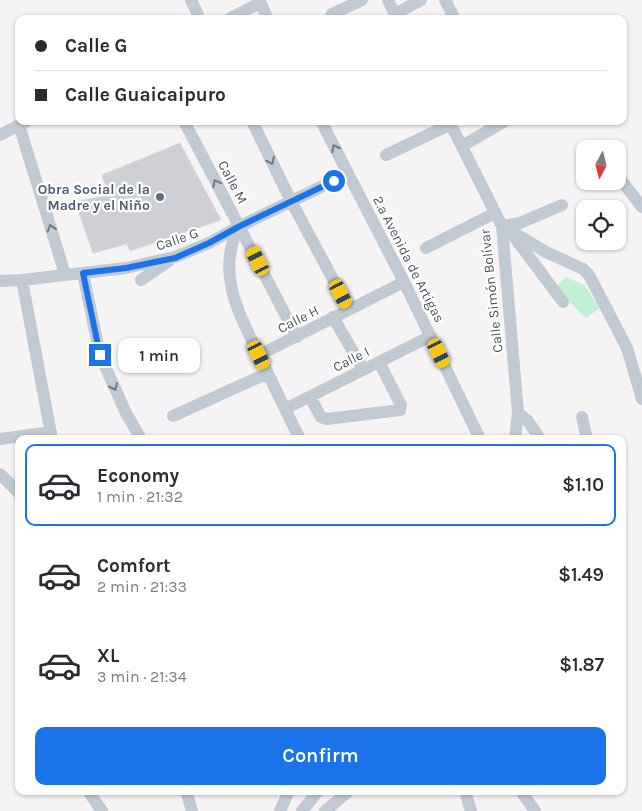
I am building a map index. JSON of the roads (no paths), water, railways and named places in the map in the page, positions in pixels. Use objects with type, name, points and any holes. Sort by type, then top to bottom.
[{"type":"street","points":[[191,0],[198,15]]},
{"type":"street","points":[[332,15],[362,0]]},
{"type":"street","points":[[388,0],[396,15]]},
{"type":"street","points":[[398,15],[421,0]]},
{"type":"street","points":[[445,0],[453,15]]},
{"type":"street","points":[[236,15],[259,1],[266,15]]},
{"type":"street","points":[[0,135],[19,125]]},
{"type":"street","points":[[24,125],[65,274]]},
{"type":"street","name":"Calle M","points":[[186,125],[297,337]]},
{"type":"street","points":[[254,125],[291,201],[349,309]]},
{"type":"street","name":"2.ª Avenida de Artigas","points":[[323,125],[404,282],[478,435]]},
{"type":"street","points":[[386,156],[446,125]]},
{"type":"street","name":"Calle Simón Bolívar","points":[[451,125],[495,213],[506,229],[518,413],[515,435]]},
{"type":"street","points":[[462,146],[497,125]]},
{"type":"street","name":"Calle G","points":[[0,281],[126,268],[172,258],[209,243],[348,174]]},
{"type":"street","points":[[626,186],[642,207]]},
{"type":"street","points":[[506,229],[562,205]]},
{"type":"street","points":[[426,248],[495,213]]},
{"type":"street","points":[[240,226],[231,242],[229,256],[234,304],[298,435]]},
{"type":"street","points":[[506,229],[563,302]]},
{"type":"street","points":[[506,229],[583,269],[589,275],[638,365],[642,399]]},
{"type":"street","points":[[141,280],[164,266],[172,258]]},
{"type":"street","points":[[83,273],[100,355],[126,413],[140,435]]},
{"type":"street","points":[[22,280],[52,435]]},
{"type":"street","name":"Calle H","points":[[259,355],[404,282]]},
{"type":"street","points":[[333,317],[363,369]]},
{"type":"street","name":"Calle I","points":[[285,409],[431,336]]},
{"type":"street","points":[[310,397],[321,417],[327,419],[397,411],[401,408],[379,362]]},
{"type":"street","points":[[174,416],[268,373]]},
{"type":"street","points":[[518,413],[528,421],[537,435]]},
{"type":"street","points":[[582,417],[587,435]]},
{"type":"street","points":[[0,439],[15,438]]},
{"type":"street","points":[[0,474],[15,489]]},
{"type":"street","points":[[91,795],[102,811]]},
{"type":"street","points":[[187,795],[192,811]]},
{"type":"street","points":[[280,811],[287,795]]},
{"type":"street","points":[[302,811],[315,795]]},
{"type":"street","points":[[325,811],[344,795]]},
{"type":"street","points":[[466,795],[471,811]]},
{"type":"street","points":[[524,795],[535,811]]},
{"type":"place","name":"Obra Social de la Madre y el Niño","points":[[160,197]]}]
